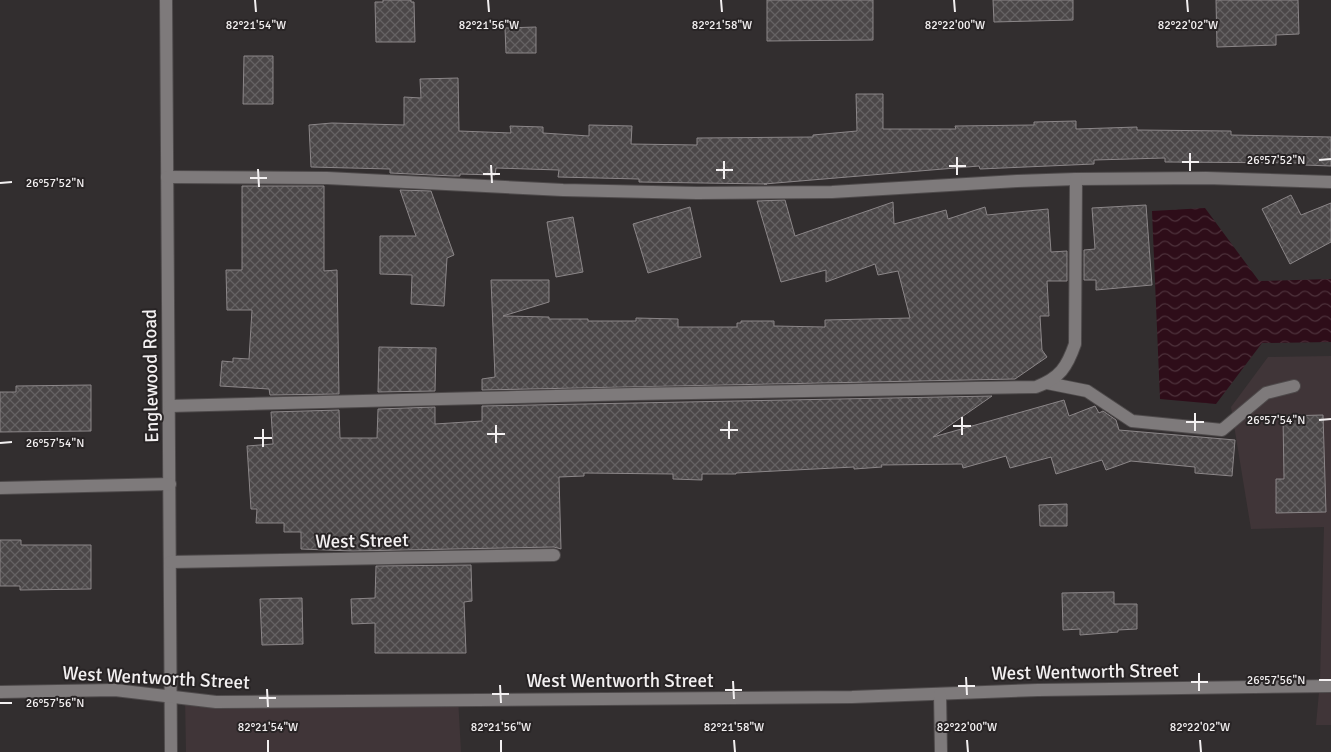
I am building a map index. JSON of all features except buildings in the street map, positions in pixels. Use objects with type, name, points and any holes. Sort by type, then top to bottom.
[{"type":"street","name":"Englewood Road","points":[[166,0],[171,752]]},
{"type":"street","points":[[167,177],[327,178],[563,190],[697,193],[832,192],[1008,181],[1076,179],[1206,178],[1331,182]]},
{"type":"street","points":[[170,406],[644,394],[1036,387],[1047,383],[1060,373],[1069,362],[1075,344],[1076,179]]},
{"type":"street","points":[[1047,383],[1087,391],[1132,421],[1222,430],[1266,392],[1294,386]]},
{"type":"street","points":[[0,488],[170,484]]},
{"type":"street","name":"West Street","points":[[170,562],[554,555]]},
{"type":"street","name":"West Wentworth Street","points":[[0,692],[115,690],[216,702],[842,697],[1038,690],[1331,686]]},
{"type":"street","points":[[940,694],[941,752]]},
{"type":"shaded area","points":[[1331,356],[1331,725],[1316,725],[1320,681],[1324,527],[1251,529],[1231,407],[1268,357]]},
{"type":"shaded area","points":[[185,695],[458,697],[461,752],[186,752]]},
{"type":"water","points":[[1205,208],[1259,281],[1331,279],[1331,342],[1262,343],[1216,404],[1160,399],[1152,211]]}]
